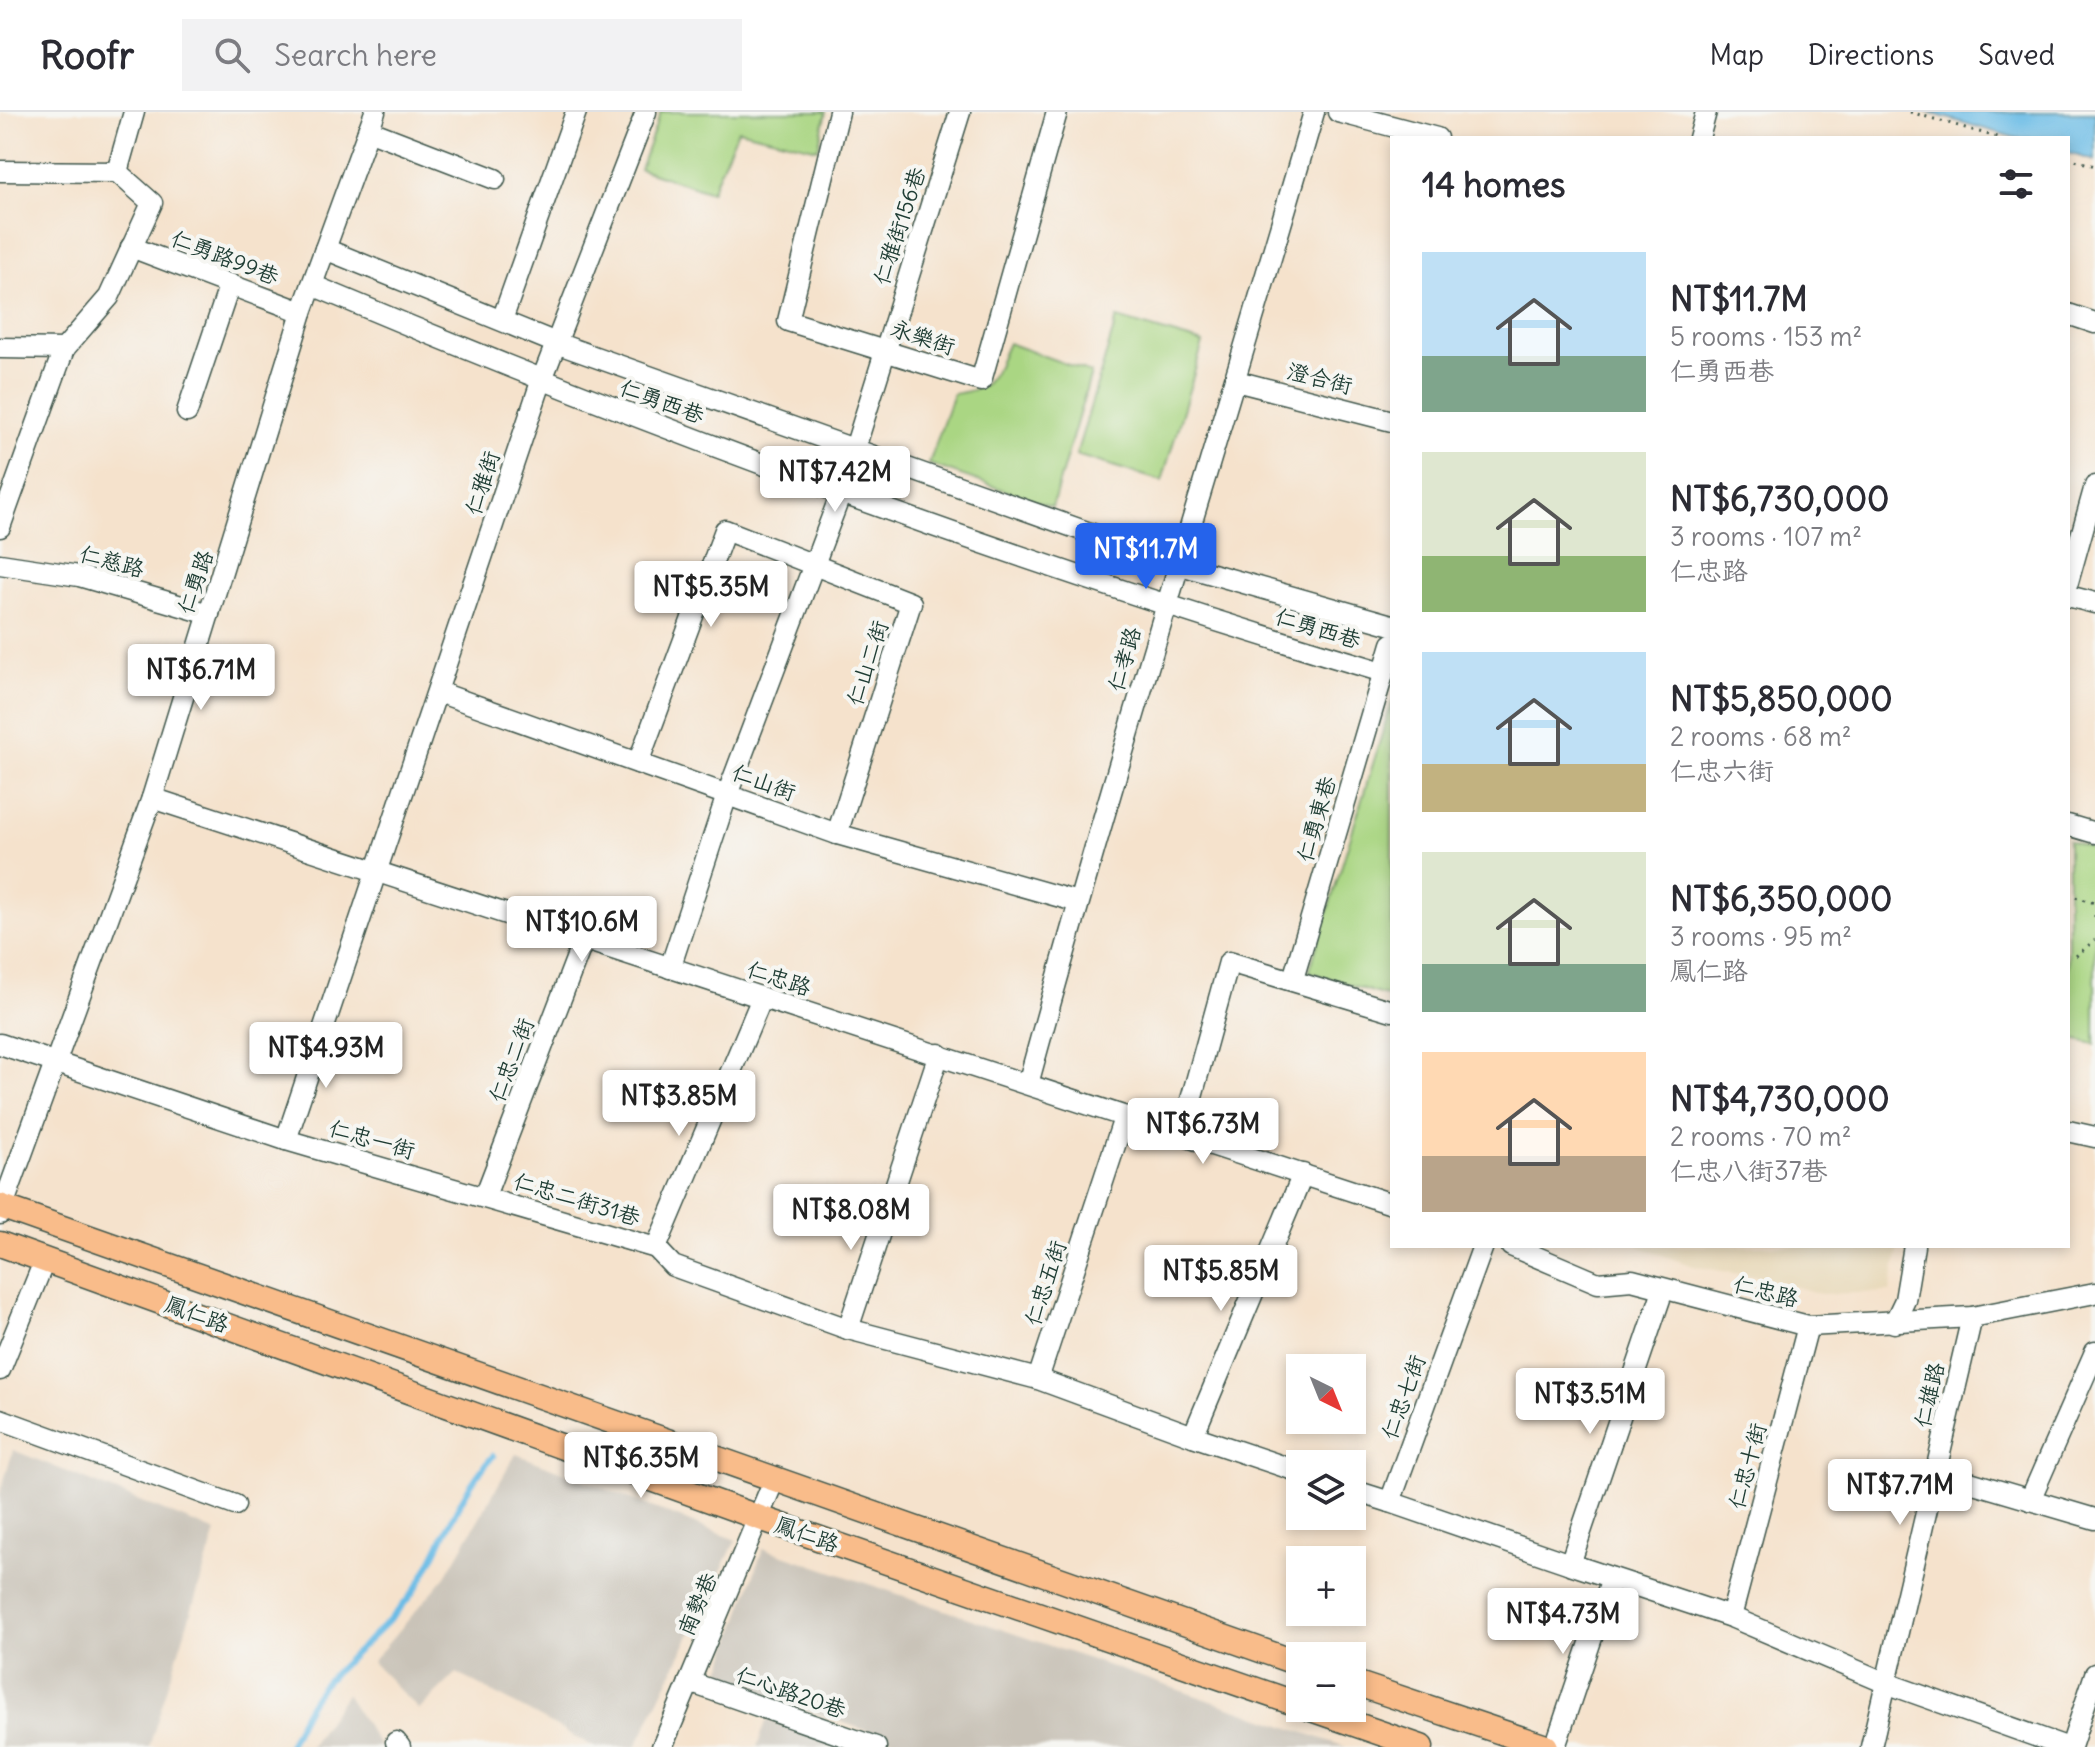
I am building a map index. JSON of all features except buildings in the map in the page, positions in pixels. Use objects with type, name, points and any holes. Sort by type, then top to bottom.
[{"type":"main road","name":"鳳仁路","points":[[1,1209],[1286,1659]]},
{"type":"main road","name":"鳳仁路","points":[[0,1244],[760,1518],[1286,1700]]},
{"type":"main road","points":[[1366,1687],[1546,1747]]},
{"type":"main road","points":[[1349,1722],[1421,1747]]},
{"type":"street","points":[[117,172],[134,112]]},
{"type":"street","points":[[502,320],[576,112]]},
{"type":"street","name":"仁雅街","points":[[378,874],[541,382],[646,112]]},
{"type":"street","name":"永樂街","points":[[839,112],[788,321],[981,381],[1057,112]]},
{"type":"street","name":"仁雅街156巷","points":[[670,968],[727,795],[817,564],[960,112]]},
{"type":"street","name":"仁孝路","points":[[1028,1084],[1164,607],[1236,381],[1314,112]]},
{"type":"street","points":[[1338,112],[1429,136]]},
{"type":"street","points":[[1700,136],[1706,112]]},
{"type":"street","points":[[371,121],[495,179]]},
{"type":"street","name":"仁勇路","points":[[1,1209],[152,798],[302,312],[371,121]]},
{"type":"street","points":[[0,171],[117,172],[152,203],[109,297],[64,349],[0,527]]},
{"type":"street","name":"仁勇路99巷","points":[[131,247],[302,312]]},
{"type":"street","name":"仁勇西巷","points":[[325,249],[556,343],[1177,564],[1390,624]]},
{"type":"street","points":[[187,412],[230,284]]},
{"type":"street","name":"仁勇西巷","points":[[312,285],[541,382],[841,493],[1164,607],[1383,672],[1390,650]]},
{"type":"street","points":[[2070,315],[2095,323]]},
{"type":"street","points":[[0,348],[64,349]]},
{"type":"street","name":"澄合街","points":[[1236,381],[1390,420]]},
{"type":"street","points":[[2070,575],[2095,486]]},
{"type":"street","points":[[638,763],[725,530],[817,564]]},
{"type":"street","name":"仁慈路","points":[[0,564],[79,576],[209,614]]},
{"type":"street","name":"仁山二街","points":[[817,564],[911,603],[837,834]]},
{"type":"street","points":[[2070,597],[2095,603]]},
{"type":"street","name":"仁勇東巷","points":[[1293,979],[1383,672]]},
{"type":"street","name":"仁山街","points":[[438,692],[837,834],[1078,902]]},
{"type":"street","name":"仁忠路","points":[[152,798],[1390,1203]]},
{"type":"street","points":[[2070,826],[2095,833]]},
{"type":"street","points":[[0,1044],[54,1065],[286,1140],[378,874]]},
{"type":"street","name":"仁忠二街","points":[[485,1196],[583,941]]},
{"type":"street","points":[[1181,1136],[1229,962],[1390,1010]]},
{"type":"street","points":[[762,998],[656,1248],[673,1266],[848,1329],[1038,1379],[1286,1467]]},
{"type":"street","points":[[848,1329],[939,1054]]},
{"type":"street","name":"仁忠五街","points":[[1038,1379],[1124,1118]]},
{"type":"street","points":[[2070,1131],[2095,1137]]},
{"type":"street","name":"仁忠一街","points":[[286,1140],[485,1196]]},
{"type":"street","points":[[1193,1436],[1303,1174]]},
{"type":"street","name":"仁忠二街31巷","points":[[485,1196],[656,1248]]},
{"type":"street","name":"仁忠七街","points":[[1390,1502],[1482,1248]]},
{"type":"street","name":"仁忠路","points":[[1516,1248],[1598,1283],[1632,1280],[1808,1326],[1972,1317]]},
{"type":"street","points":[[1894,1323],[1905,1300],[1914,1248]]},
{"type":"street","points":[[0,1370],[45,1259]]},
{"type":"street","points":[[1570,1564],[1663,1290]]},
{"type":"street","points":[[1972,1317],[2095,1293]]},
{"type":"street","name":"仁雄路","points":[[1871,1747],[1972,1317]]},
{"type":"street","name":"仁忠十街","points":[[1731,1617],[1808,1326]]},
{"type":"street","points":[[2030,1500],[2095,1352]]},
{"type":"street","points":[[0,1419],[235,1505]]},
{"type":"street","points":[[1936,1472],[2095,1519]]},
{"type":"street","name":"南勢巷","points":[[662,1747],[774,1480]]},
{"type":"street","points":[[1366,1494],[1496,1541],[1731,1617],[1886,1683],[2069,1747],[2095,1674]]},
{"type":"street","points":[[1555,1747],[1612,1578]]},
{"type":"street","name":"仁心路20巷","points":[[689,1682],[876,1747]]},
{"type":"path","points":[[1910,112],[1993,136]]},
{"type":"path","points":[[2070,159],[2095,166]]},
{"type":"path","points":[[2070,896],[2095,903]]},
{"type":"path","points":[[2095,915],[2095,923]]},
{"type":"path","points":[[2076,956],[2095,940]]},
{"type":"shaded area","points":[[1644,1248],[1899,1248],[1890,1292],[1821,1294],[1773,1280],[1693,1266]]},
{"type":"shaded area","points":[[13,1450],[216,1532],[149,1747],[0,1747],[0,1494]]},
{"type":"shaded area","points":[[516,1454],[736,1540],[636,1747],[594,1747],[457,1673],[419,1710],[372,1662],[446,1576]]},
{"type":"shaded area","points":[[763,1548],[1346,1747],[915,1747],[718,1680]]},
{"type":"shaded area","points":[[346,1694],[380,1747],[309,1747]]},
{"type":"shaded area","points":[[767,1719],[845,1747],[757,1747]]},
{"type":"green space","points":[[661,112],[826,112],[818,149],[738,130],[711,192],[640,169]]},
{"type":"green space","points":[[1117,318],[1203,343],[1162,481],[1076,455]]},
{"type":"green space","points":[[1008,343],[1091,373],[1052,507],[929,464],[953,394],[977,389],[990,380]]},
{"type":"green space","points":[[1390,709],[1390,997],[1309,972]]},
{"type":"green space","points":[[2070,841],[2095,849],[2095,1044],[2070,1038]]},
{"type":"water","points":[[1926,112],[2095,112],[2095,161],[2070,154],[2070,136],[2009,136]]},
{"type":"waterway","points":[[288,1747],[319,1690],[412,1594],[461,1501],[493,1456]]}]
